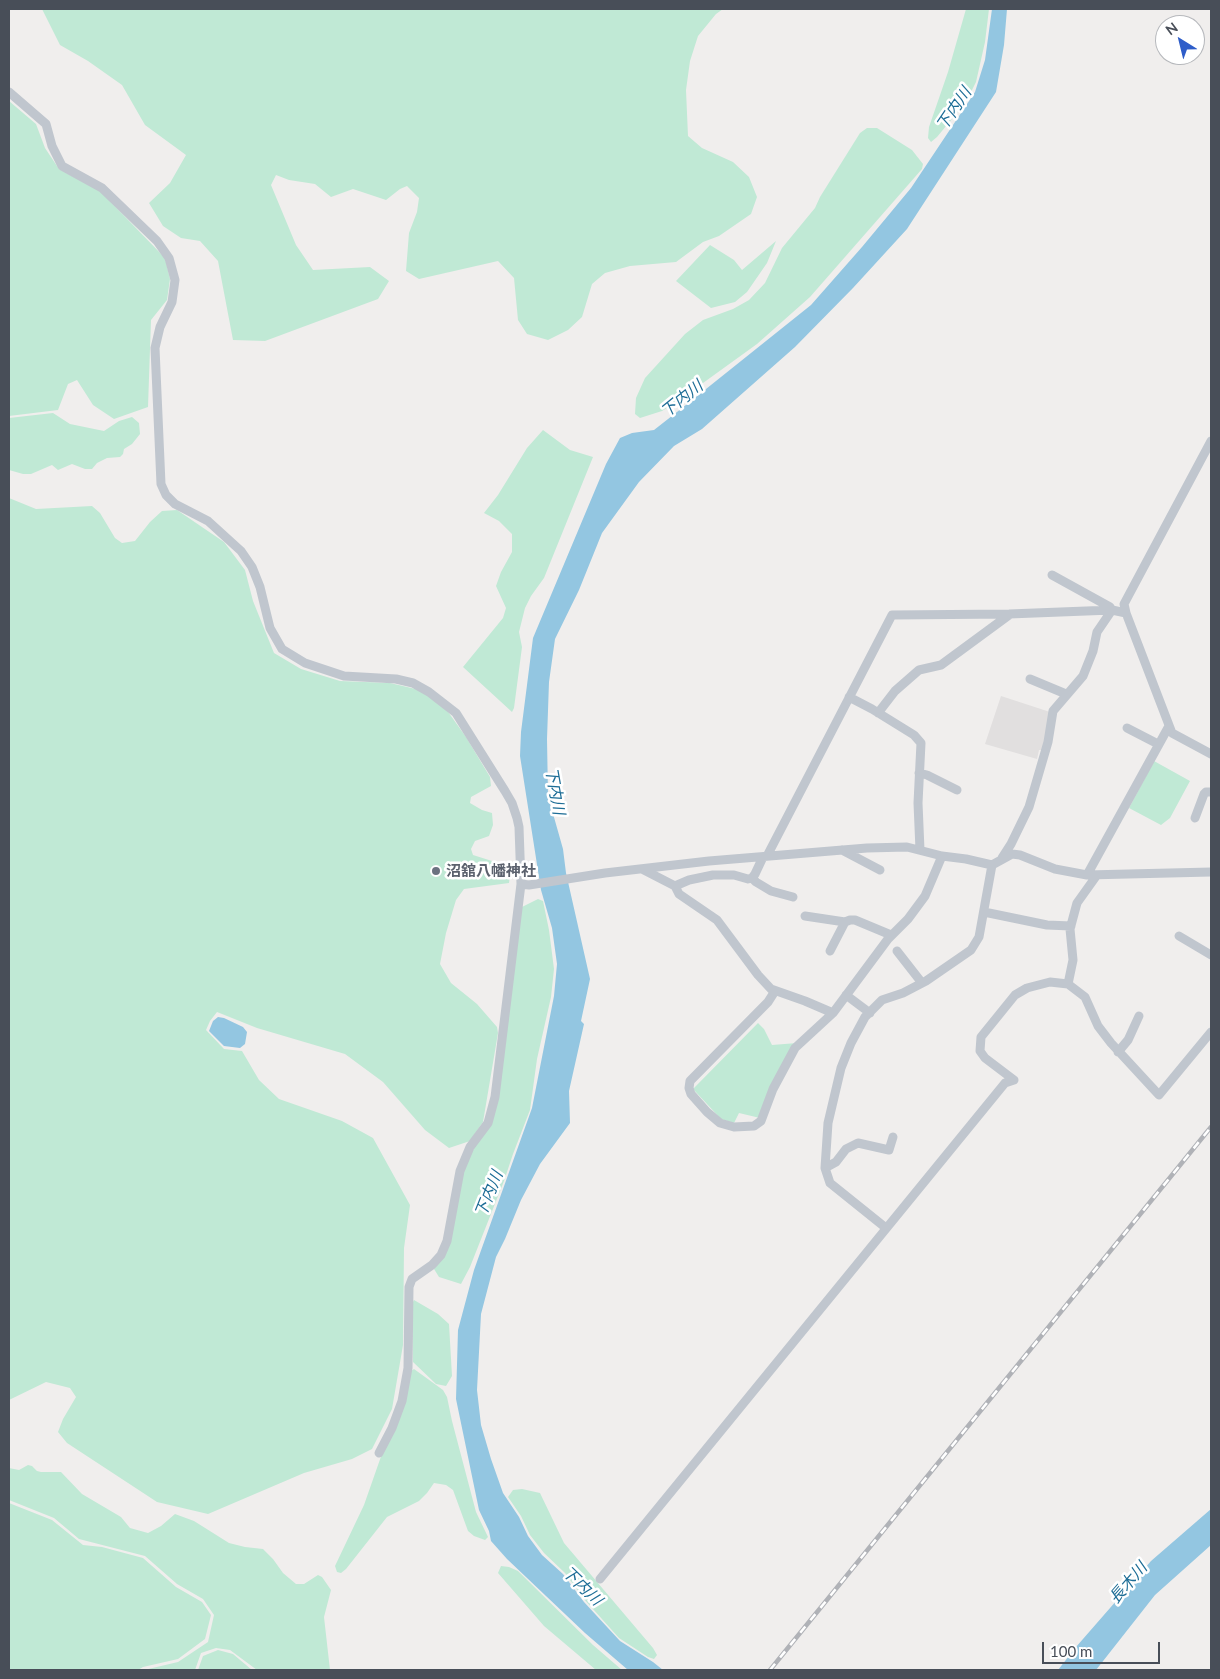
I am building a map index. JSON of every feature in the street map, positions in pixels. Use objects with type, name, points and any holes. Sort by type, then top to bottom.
[{"type":"street","points":[[9,92],[46,124],[52,146],[62,166],[102,188],[157,241],[169,258],[175,280],[172,302],[160,327],[155,348],[161,484],[166,494],[175,504],[208,521],[241,551],[252,567],[260,587],[270,628],[282,649],[305,663],[344,676],[396,679],[413,683],[429,692],[456,713],[512,803],[519,827],[525,884],[495,1097],[488,1123],[470,1147],[460,1171],[447,1241],[441,1255],[432,1265],[412,1278],[409,1287],[408,1368],[402,1401],[392,1428],[379,1453]]},
{"type":"street","points":[[1211,441],[1124,604],[1172,733],[1211,754]]},
{"type":"street","points":[[1052,575],[1110,607],[1112,610]]},
{"type":"street","points":[[752,878],[892,615],[1010,614],[1112,610],[1126,613]]},
{"type":"street","points":[[1002,859],[1029,807],[1048,742],[1053,711],[1083,676],[1093,651],[1096,632],[1112,610]]},
{"type":"street","points":[[878,713],[895,691],[918,670],[941,665],[1010,614]]},
{"type":"street","points":[[1030,679],[1066,694]]},
{"type":"street","points":[[849,697],[914,735],[921,743],[918,803],[920,850]]},
{"type":"street","points":[[1068,984],[1073,960],[1071,926],[1077,903],[1169,726]]},
{"type":"street","points":[[1127,728],[1158,744]]},
{"type":"street","points":[[919,773],[957,790]]},
{"type":"street","points":[[1195,818],[1204,794],[1211,792]]},
{"type":"street","points":[[515,896],[514,855],[519,827]]},
{"type":"street","points":[[525,884],[605,872],[765,856],[907,847],[942,856],[992,865],[1012,854],[1020,855],[1055,869],[1092,875],[1211,872]]},
{"type":"street","points":[[842,850],[880,870]]},
{"type":"street","points":[[775,990],[768,1002],[690,1081],[689,1088],[691,1094],[720,1123],[734,1127],[754,1126],[762,1121],[773,1089],[795,1048],[832,1013],[892,935],[908,919],[925,896],[942,856]]},
{"type":"street","points":[[886,1228],[830,1183],[825,1168],[828,1123],[841,1068],[865,1017],[882,1000],[904,993],[922,983],[971,950],[979,937],[992,865]]},
{"type":"street","points":[[641,869],[675,886],[679,894],[717,920],[770,989],[832,1013]]},
{"type":"street","points":[[675,886],[689,880],[714,875],[734,875],[748,879],[752,878],[771,891],[793,897]]},
{"type":"street","points":[[984,912],[1047,925],[1071,926]]},
{"type":"street","points":[[805,916],[846,922],[855,920],[892,935]]},
{"type":"street","points":[[830,950],[846,922]]},
{"type":"street","points":[[1179,936],[1211,955]]},
{"type":"street","points":[[897,951],[922,983]]},
{"type":"street","points":[[600,1579],[1005,1083],[1014,1080],[985,1058],[980,1051],[981,1037],[1014,995],[1026,988],[1050,982],[1068,984],[1085,997],[1098,1026],[1118,1052],[1159,1096],[1211,1032]]},
{"type":"street","points":[[846,995],[870,1013]]},
{"type":"street","points":[[1118,1052],[1128,1040],[1139,1016]]},
{"type":"street","points":[[825,1168],[836,1162],[846,1149],[858,1143],[889,1150],[893,1137]]},
{"type":"shaded area","points":[[1001,696],[1050,712],[1043,750],[1039,750],[1037,759],[985,744]]},
{"type":"green space","points":[[42,9],[723,9],[716,14],[698,36],[690,61],[686,90],[688,136],[702,148],[733,162],[749,177],[757,197],[751,214],[719,236],[703,242],[676,262],[630,266],[605,273],[592,284],[582,317],[568,330],[548,340],[527,334],[518,320],[514,278],[498,261],[419,279],[406,271],[409,233],[417,212],[419,198],[407,186],[386,200],[353,189],[331,197],[315,184],[289,180],[276,175],[271,185],[296,245],[313,270],[370,267],[389,281],[378,299],[265,341],[233,340],[218,261],[200,241],[181,238],[163,226],[149,203],[170,183],[186,155],[145,125],[122,85],[88,61],[60,45]]},
{"type":"green space","points":[[966,9],[989,9],[985,42],[976,82],[966,102],[931,142],[928,138],[929,127],[948,72]]},
{"type":"green space","points":[[9,101],[36,124],[45,148],[59,169],[100,191],[165,258],[170,279],[167,300],[151,320],[148,407],[114,419],[93,405],[77,380],[68,384],[58,410],[9,416]]},
{"type":"green space","points":[[867,128],[877,128],[912,150],[923,164],[922,169],[810,297],[757,344],[662,411],[640,418],[635,414],[636,398],[645,378],[685,334],[703,320],[733,309],[749,300],[765,283],[782,248],[815,208],[860,133]]},
{"type":"green space","points":[[776,241],[767,263],[747,292],[735,302],[711,308],[676,281],[710,245],[734,260],[742,270]]},
{"type":"green space","points":[[53,413],[70,424],[104,431],[119,421],[132,417],[139,423],[140,434],[132,444],[124,449],[120,457],[107,458],[97,463],[92,469],[85,469],[72,464],[58,470],[52,465],[31,474],[9,470],[9,418]]},
{"type":"green space","points":[[543,430],[570,450],[593,457],[544,578],[525,608],[519,632],[522,647],[512,712],[463,667],[503,618],[506,608],[496,586],[512,552],[512,534],[499,521],[484,513],[498,495],[527,448]]},
{"type":"green space","points":[[9,498],[36,509],[92,506],[100,513],[115,538],[122,543],[135,541],[150,522],[162,511],[177,510],[224,542],[245,570],[253,601],[274,653],[301,669],[340,681],[390,683],[420,690],[446,709],[466,737],[490,777],[491,786],[471,797],[470,803],[492,813],[493,825],[489,836],[475,841],[471,849],[473,855],[511,867],[509,883],[464,889],[456,900],[446,933],[440,964],[451,983],[477,1004],[497,1027],[498,1033],[483,1122],[470,1141],[449,1148],[425,1130],[383,1082],[345,1054],[257,1028],[217,1012],[210,1021],[206,1030],[224,1049],[242,1051],[259,1080],[279,1099],[342,1121],[373,1138],[410,1205],[404,1248],[403,1345],[392,1409],[372,1449],[352,1459],[304,1473],[208,1514],[157,1502],[67,1443],[58,1432],[76,1397],[70,1388],[46,1382],[9,1400]]},
{"type":"green space","points":[[1154,761],[1190,781],[1170,818],[1161,825],[1129,808]]},
{"type":"green space","points":[[538,899],[543,901],[554,969],[551,997],[537,1059],[530,1110],[470,1267],[461,1284],[439,1277],[434,1269],[439,1262],[462,1173],[474,1148],[491,1124],[520,908]]},
{"type":"green space","points":[[758,1023],[764,1029],[772,1045],[797,1043],[760,1118],[739,1113],[734,1123],[721,1119],[693,1089]]},
{"type":"green space","points":[[414,1300],[438,1314],[449,1324],[452,1376],[446,1386],[436,1384],[413,1362],[412,1304]]},
{"type":"green space","points":[[414,1369],[443,1390],[447,1397],[476,1512],[488,1537],[485,1540],[474,1536],[468,1531],[453,1490],[446,1485],[434,1483],[419,1501],[387,1517],[346,1569],[341,1573],[337,1572],[335,1566],[364,1505],[411,1371]]},
{"type":"green space","points":[[28,1465],[41,1472],[61,1472],[82,1494],[121,1517],[130,1528],[148,1533],[161,1526],[175,1514],[194,1521],[229,1543],[263,1549],[283,1573],[296,1584],[304,1584],[318,1575],[322,1577],[331,1590],[324,1617],[330,1670],[257,1670],[230,1650],[216,1648],[201,1653],[195,1670],[144,1670],[178,1662],[208,1642],[214,1615],[203,1599],[177,1584],[145,1556],[79,1539],[54,1518],[9,1500],[9,1468],[19,1470]]},
{"type":"green space","points":[[522,1489],[540,1493],[564,1543],[653,1648],[657,1655],[654,1659],[619,1638],[584,1599],[565,1573],[544,1553],[530,1535],[521,1516],[508,1497],[513,1490]]},
{"type":"green space","points":[[9,1503],[52,1520],[83,1545],[102,1547],[143,1558],[176,1587],[202,1602],[211,1615],[205,1639],[178,1659],[143,1667],[138,1670],[9,1670]]},
{"type":"green space","points":[[501,1566],[518,1571],[593,1645],[622,1670],[596,1670],[544,1626],[498,1573]]},
{"type":"green space","points":[[218,1650],[233,1654],[252,1670],[198,1670],[203,1656]]},
{"type":"water","points":[[992,9],[1007,9],[1004,45],[996,92],[907,229],[795,347],[702,429],[674,446],[639,482],[602,533],[579,590],[555,639],[549,682],[548,796],[563,849],[566,873],[590,979],[581,1021],[584,1024],[569,1091],[570,1123],[540,1164],[521,1200],[496,1257],[481,1314],[477,1390],[481,1425],[491,1459],[503,1493],[519,1517],[528,1536],[542,1555],[563,1574],[584,1602],[620,1641],[663,1670],[628,1670],[585,1633],[507,1559],[491,1541],[489,1531],[479,1510],[456,1399],[458,1330],[474,1270],[532,1108],[554,996],[557,964],[552,928],[541,890],[520,756],[521,732],[533,638],[606,464],[620,438],[632,433],[654,430],[691,401],[811,305],[862,247],[911,188],[975,92],[985,60]]},
{"type":"water","points":[[218,1017],[243,1027],[247,1032],[245,1044],[240,1048],[224,1046],[209,1031],[213,1021]]},
{"type":"water","name":"長木川","points":[[1211,1509],[1211,1545],[1155,1595],[1096,1670],[1058,1670],[1151,1561]]},
{"type":"railway","points":[[770,1670],[1211,1127]]},
{"type":"place","name":"沼舘八幡神社","points":[[436,871]]},
{"type":"water label","name":"下内川","points":[[954,109]]},
{"type":"water label","name":"下内川","points":[[682,399]]},
{"type":"water label","name":"下内川","points":[[555,791]]},
{"type":"water label","name":"下内川","points":[[489,1194]]},
{"type":"water label","name":"下内川","points":[[582,1586]]}]
